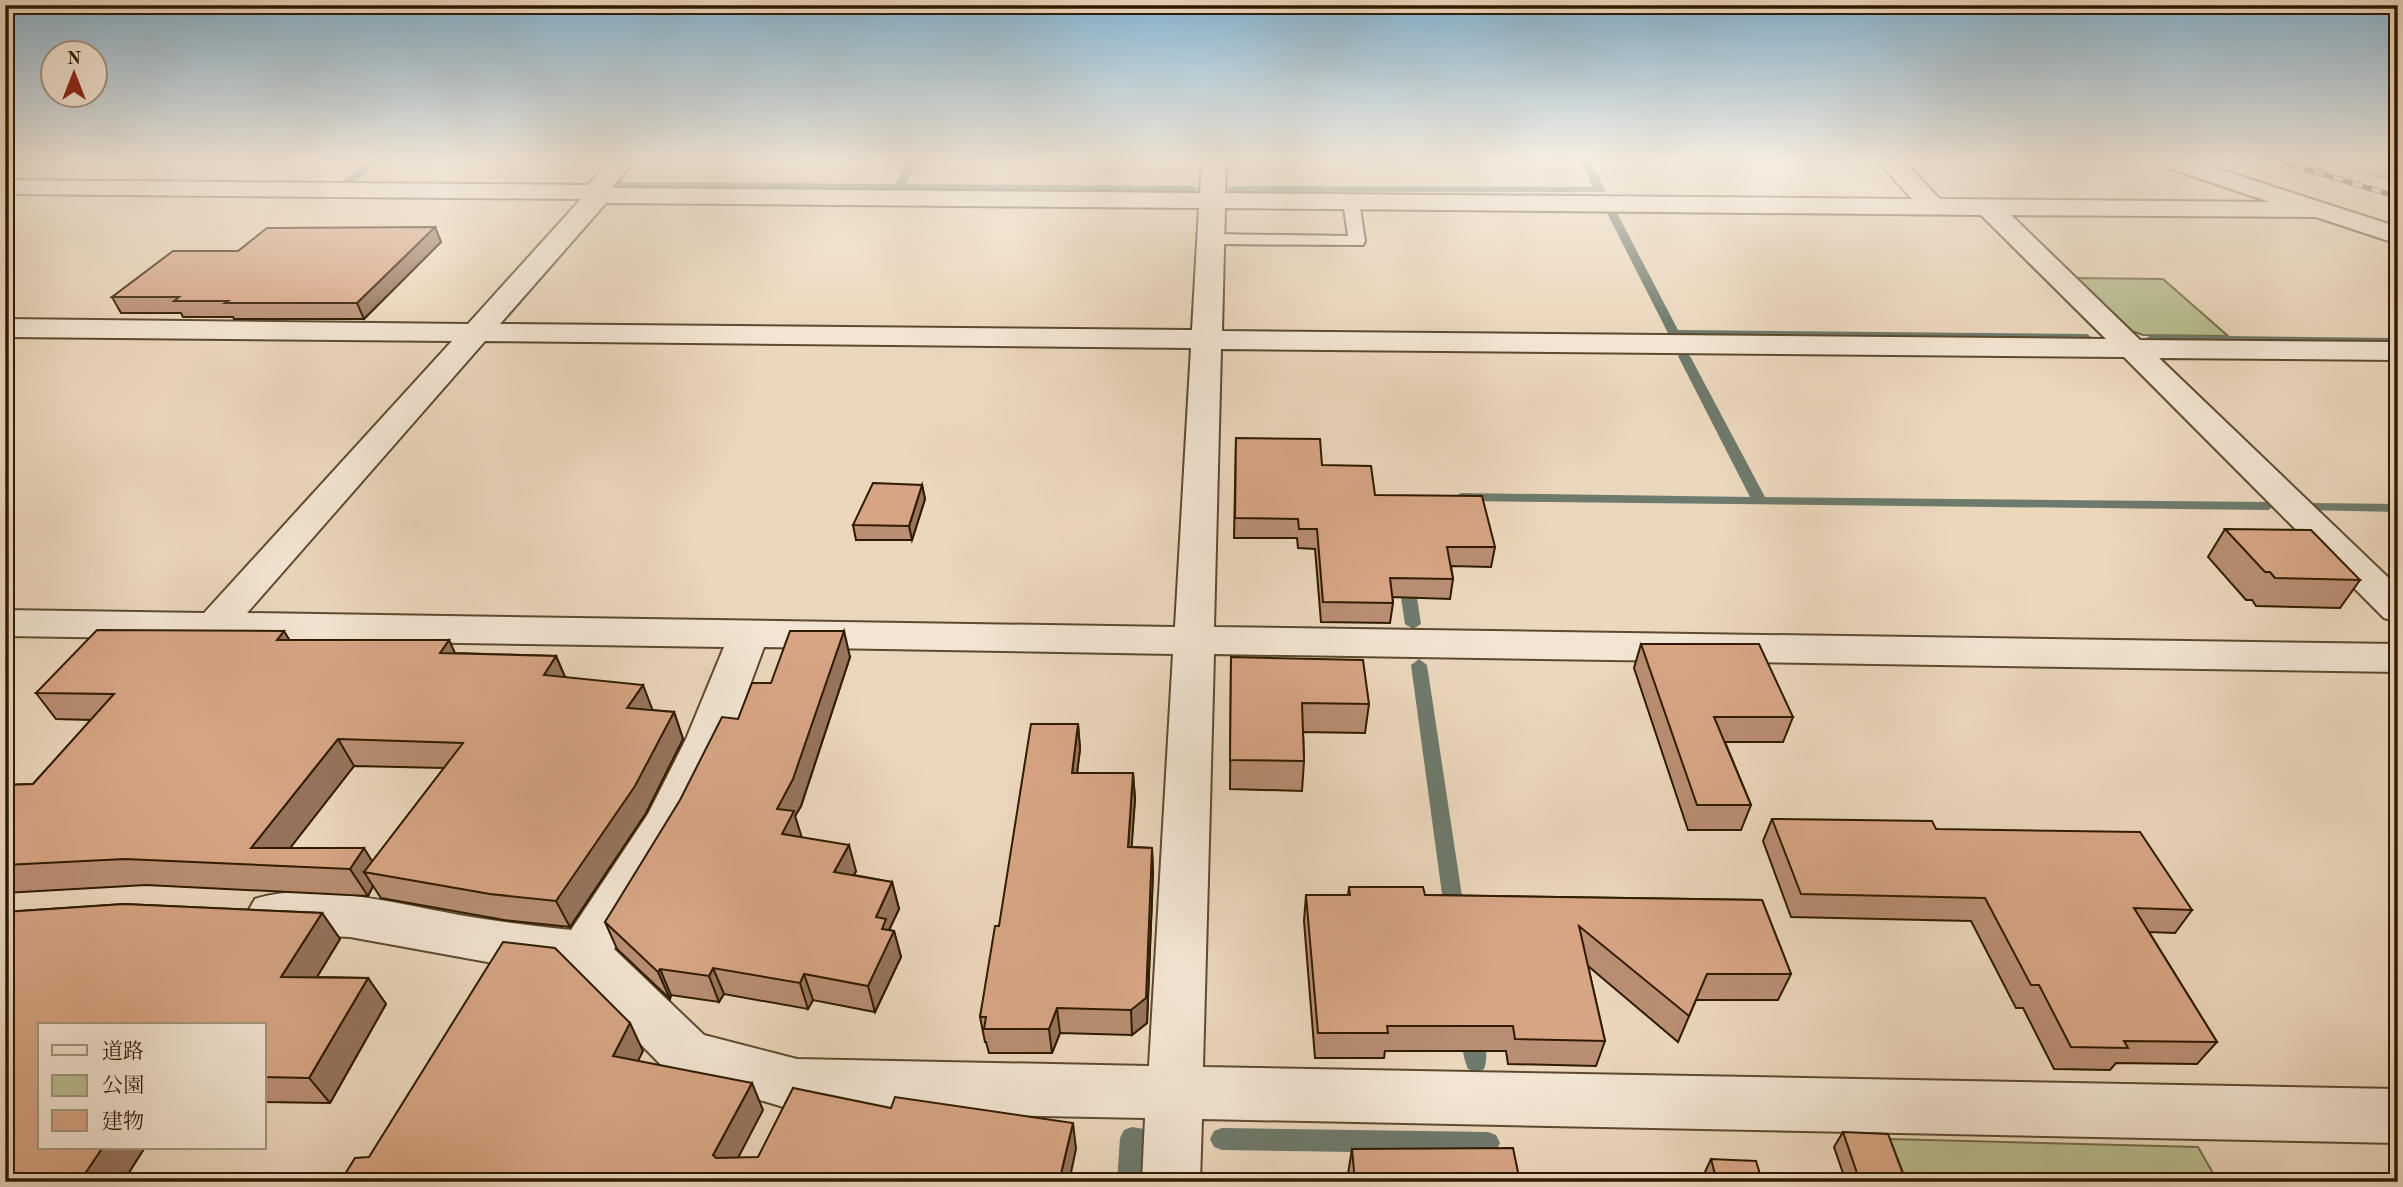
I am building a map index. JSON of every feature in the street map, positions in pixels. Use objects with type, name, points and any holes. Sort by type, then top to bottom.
[{"type":"street","points":[[215,625],[578,215]]},
{"type":"street","points":[[1171,1182],[1191,639],[1211,215]]},
{"type":"street","points":[[1997,215],[2398,609]]},
{"type":"street","points":[[2333,215],[2398,236]]},
{"type":"street","points":[[5,328],[2398,351]]},
{"type":"street","points":[[5,622],[2398,658]]},
{"type":"street","points":[[584,953],[665,825],[708,739],[749,633]]},
{"type":"street","points":[[228,911],[350,916],[504,944],[584,953],[688,1056],[787,1103],[1174,1093],[2398,1116]]},
{"type":"street","points":[[476,989],[504,944]]},
{"type":"lane","points":[[1210,239],[1357,241],[1353,215]]},
{"type":"green space","points":[[2073,278],[2163,279],[2228,336],[2143,335],[2126,329]]},
{"type":"green space","points":[[1890,1139],[2198,1147],[2218,1182],[1907,1182]]},
{"type":"building","points":[[435,227],[357,303],[225,303],[228,301],[174,301],[179,297],[112,297],[173,251],[238,251],[267,228]]},
{"type":"building","points":[[1236,438],[1320,439],[1322,465],[1371,466],[1375,495],[1482,496],[1495,547],[1447,547],[1453,579],[1390,578],[1393,603],[1323,602],[1317,529],[1299,529],[1298,519],[1235,518]]},
{"type":"building","points":[[873,483],[922,485],[909,526],[853,525]]},
{"type":"building","points":[[2225,529],[2311,530],[2360,580],[2275,578],[2270,572],[2265,572]]},
{"type":"building","points":[[97,630],[284,631],[277,640],[449,640],[440,653],[556,656],[544,675],[643,685],[627,708],[674,712],[635,786],[556,901],[490,894],[364,872],[463,743],[338,739],[251,848],[364,848],[350,869],[125,859],[5,865],[5,785],[33,784],[114,694],[36,693]]},
{"type":"building","points":[[790,631],[844,631],[793,779],[777,809],[794,811],[782,834],[849,845],[834,872],[892,882],[876,917],[886,919],[882,929],[894,931],[868,986],[804,974],[800,983],[713,968],[709,976],[660,969],[658,972],[605,922],[680,800],[722,717],[738,719],[752,683],[771,683]]},
{"type":"building","points":[[1641,644],[1759,644],[1793,717],[1714,717],[1751,805],[1697,805]]},
{"type":"building","points":[[1231,657],[1363,660],[1369,704],[1302,703],[1304,761],[1230,760]]},
{"type":"building","points":[[1031,724],[1078,724],[1072,773],[1133,773],[1128,847],[1152,848],[1146,998],[1131,1010],[1057,1008],[1049,1029],[984,1029],[986,1017],[980,1017],[995,926],[999,926]]},
{"type":"building","points":[[1772,819],[1932,821],[1936,829],[2140,832],[2192,910],[2134,908],[2217,1042],[2124,1041],[2128,1048],[2071,1047],[2039,985],[2031,985],[1985,898],[1801,894]]},
{"type":"building","points":[[1349,887],[1423,887],[1425,895],[1762,900],[1791,974],[1707,974],[1689,1016],[1579,926],[1605,1041],[1515,1039],[1513,1026],[1387,1026],[1388,1033],[1318,1033],[1306,895],[1350,895]]},
{"type":"building","points":[[124,904],[322,913],[281,977],[368,978],[309,1078],[266,1077],[266,1023],[38,1023],[38,1148],[102,1148],[84,1175],[119,1180],[5,1182],[5,912]]},
{"type":"building","points":[[503,942],[555,948],[630,1023],[613,1056],[752,1083],[713,1155],[716,1158],[758,1157],[793,1088],[891,1108],[895,1097],[1073,1123],[1059,1182],[340,1182],[355,1158],[369,1157]]},
{"type":"building","points":[[1843,1132],[1888,1134],[1906,1182],[1717,1182],[1711,1159],[1756,1161],[1760,1174],[1858,1176]]},
{"type":"building","points":[[1513,1148],[1519,1177],[1523,1177],[1524,1182],[1355,1182],[1352,1149]]},
{"type":"waterway","points":[[1613,215],[1674,334],[2087,338]]},
{"type":"waterway","points":[[2151,339],[2398,342]]},
{"type":"waterway","points":[[1684,356],[1760,501]]},
{"type":"waterway","points":[[1461,497],[1760,501]]},
{"type":"waterway","points":[[1760,501],[2268,506]]},
{"type":"waterway","points":[[2311,507],[2398,508]]},
{"type":"waterway","points":[[1406,578],[1413,624]]},
{"type":"waterway","points":[[1419,665],[1455,916]]},
{"type":"waterway","points":[[1472,1032],[1476,1062]]},
{"type":"waterway","points":[[1129,1182],[1132,1138],[1142,1138]]},
{"type":"waterway","points":[[1222,1139],[1488,1143]]}]
